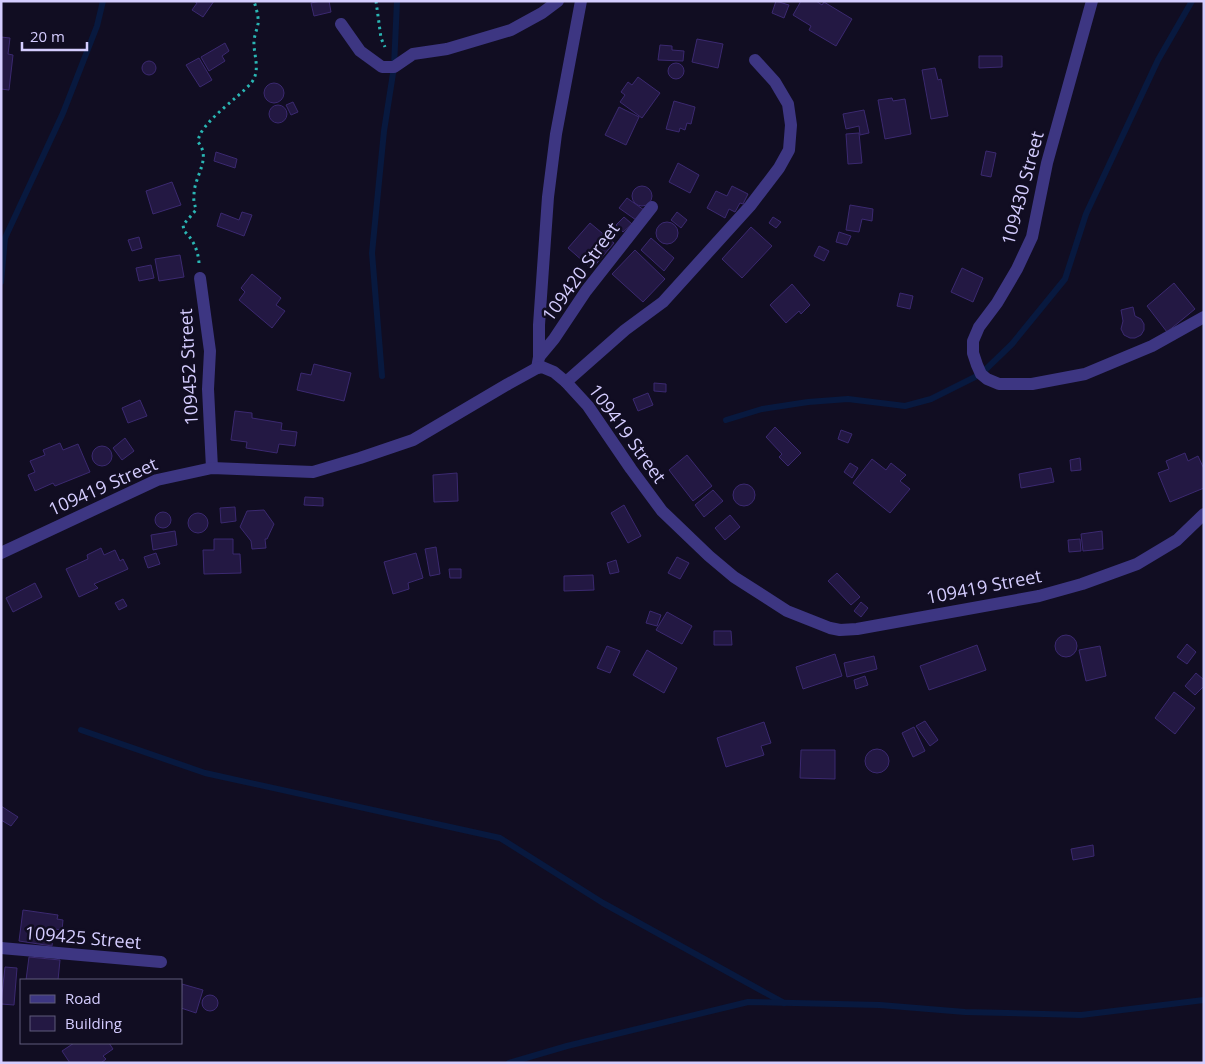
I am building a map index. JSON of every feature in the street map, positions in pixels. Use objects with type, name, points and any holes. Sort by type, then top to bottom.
[{"type":"street","points":[[341,24],[360,51],[382,67],[394,67],[413,54],[447,49],[511,30],[542,13],[558,1]]},
{"type":"street","points":[[538,363],[548,197],[556,134],[581,1]]},
{"type":"street","name":"109430 Street","points":[[1092,1],[1047,163],[1032,237],[1017,269],[997,303],[979,327],[973,341],[977,365],[987,379],[1000,384],[1032,384],[1085,374],[1152,346],[1204,317]]},
{"type":"street","points":[[566,382],[625,330],[663,302],[750,206],[779,168],[789,150],[791,125],[788,104],[774,82],[755,60]]},
{"type":"street","name":"109420 Street","points":[[538,363],[586,291],[652,207]]},
{"type":"street","name":"109452 Street","points":[[200,278],[210,351],[208,389],[212,468]]},
{"type":"street","name":"109419 Street","points":[[1,553],[157,480],[212,468],[313,472],[413,440],[538,363],[542,368],[554,372],[566,382],[588,406],[662,511],[686,536],[734,577],[787,612],[816,624],[835,629],[849,630],[1039,596],[1082,584],[1137,564],[1177,540],[1204,514]]},
{"type":"street","name":"109425 Street","points":[[1,948],[161,962]]},
{"type":"path","points":[[200,278],[198,254],[191,237],[184,231],[183,225],[196,210],[193,193],[204,155],[203,148],[198,142],[198,137],[205,125],[229,105],[253,80],[257,64],[254,41],[258,22],[254,1]]},
{"type":"path","points":[[376,1],[381,38],[394,67]]},
{"type":"building","points":[[194,1],[214,1],[203,17],[192,10],[197,3]]},
{"type":"building","points":[[329,1],[331,12],[314,16],[311,3]]},
{"type":"building","points":[[776,1],[789,5],[784,18],[772,13]]},
{"type":"building","points":[[801,1],[816,1],[822,5],[824,2],[852,19],[836,46],[809,30],[811,26],[793,15]]},
{"type":"building","points":[[1,37],[10,38],[8,54],[13,55],[9,90],[1,89]]},
{"type":"building","points":[[697,39],[723,44],[718,68],[692,62]]},
{"type":"building","points":[[225,43],[229,51],[222,56],[225,61],[209,71],[201,57]]},
{"type":"building","points":[[660,45],[672,46],[672,50],[684,51],[683,61],[658,60]]},
{"type":"building","points":[[979,56],[1002,56],[1002,67],[979,68]]},
{"type":"building","points":[[199,58],[212,80],[200,87],[186,65]]},
{"type":"building","points":[[146,61],[152,61],[156,68],[152,75],[146,75],[142,71],[142,65]]},
{"type":"building","points":[[673,63],[679,63],[684,68],[682,77],[673,79],[668,74],[668,68]]},
{"type":"building","points":[[935,68],[938,80],[941,79],[948,116],[931,119],[922,70]]},
{"type":"building","points":[[638,77],[660,93],[642,118],[620,102],[625,95],[621,92],[628,82],[632,85]]},
{"type":"building","points":[[274,83],[281,86],[284,93],[281,100],[274,103],[267,100],[264,93],[267,86]]},
{"type":"building","points":[[892,98],[893,101],[905,99],[911,134],[885,139],[878,100]]},
{"type":"building","points":[[674,101],[695,107],[691,124],[687,123],[685,130],[680,128],[679,132],[666,129]]},
{"type":"building","points":[[293,102],[298,112],[291,115],[286,105]]},
{"type":"building","points":[[278,105],[284,108],[287,114],[284,120],[278,123],[272,120],[269,114],[272,108]]},
{"type":"building","points":[[619,107],[639,117],[626,145],[605,135]]},
{"type":"building","points":[[864,110],[869,133],[860,135],[859,126],[846,129],[843,114]]},
{"type":"building","points":[[859,133],[862,163],[848,164],[846,134]]},
{"type":"building","points":[[986,151],[996,153],[991,177],[981,175]]},
{"type":"building","points":[[216,152],[237,159],[235,168],[214,161]]},
{"type":"building","points":[[678,163],[699,175],[690,193],[669,182]]},
{"type":"building","points":[[172,182],[181,205],[153,214],[146,191]]},
{"type":"building","points":[[642,186],[649,189],[652,196],[649,203],[642,206],[635,203],[632,196],[635,189]]},
{"type":"building","points":[[732,186],[748,194],[743,204],[740,203],[735,212],[729,209],[725,218],[707,208],[716,191],[727,196]]},
{"type":"building","points":[[627,198],[644,210],[636,220],[619,208]]},
{"type":"building","points":[[850,205],[873,209],[872,221],[862,219],[859,232],[846,230]]},
{"type":"building","points":[[242,212],[252,215],[244,236],[217,226],[221,213],[239,220]]},
{"type":"building","points":[[677,212],[687,220],[681,228],[671,220]]},
{"type":"building","points":[[624,217],[632,224],[623,232],[616,225]]},
{"type":"building","points":[[773,217],[781,222],[776,228],[769,223]]},
{"type":"building","points":[[667,222],[675,225],[678,233],[675,241],[667,244],[659,241],[656,233],[659,225]]},
{"type":"building","points":[[590,223],[614,243],[592,269],[568,248]]},
{"type":"building","points":[[751,227],[772,246],[742,278],[722,259]]},
{"type":"building","points":[[839,232],[851,236],[847,245],[836,242]]},
{"type":"building","points":[[139,237],[142,248],[132,251],[128,240]]},
{"type":"building","points":[[651,238],[674,258],[664,271],[641,250]]},
{"type":"building","points":[[819,246],[829,251],[824,261],[814,256]]},
{"type":"building","points":[[635,250],[665,279],[643,302],[612,274]]},
{"type":"building","points":[[180,255],[184,277],[159,281],[155,259]]},
{"type":"building","points":[[151,265],[154,278],[139,281],[136,268]]},
{"type":"building","points":[[962,268],[983,278],[973,302],[951,292]]},
{"type":"building","points":[[252,274],[281,298],[276,305],[285,311],[272,328],[239,300],[245,292],[241,288]]},
{"type":"building","points":[[1174,283],[1195,309],[1167,332],[1147,306]]},
{"type":"building","points":[[792,284],[810,305],[801,314],[799,311],[786,323],[770,305]]},
{"type":"building","points":[[900,293],[913,296],[910,309],[897,306]]},
{"type":"building","points":[[1133,307],[1135,316],[1141,319],[1144,324],[1144,330],[1141,335],[1130,338],[1124,335],[1121,329],[1123,321],[1121,310]]},
{"type":"building","points":[[314,364],[351,373],[344,401],[297,390],[301,373],[311,375]]},
{"type":"building","points":[[654,383],[666,384],[666,392],[654,391]]},
{"type":"building","points":[[648,393],[653,405],[638,411],[633,399]]},
{"type":"building","points":[[140,400],[147,416],[128,423],[122,408]]},
{"type":"building","points":[[235,411],[252,413],[252,418],[282,423],[281,430],[297,432],[295,446],[279,444],[277,453],[246,448],[247,442],[231,440]]},
{"type":"building","points":[[775,427],[801,453],[788,466],[779,457],[782,454],[766,437]]},
{"type":"building","points":[[841,430],[852,434],[848,443],[838,439]]},
{"type":"building","points":[[125,438],[134,451],[122,460],[113,448]]},
{"type":"building","points":[[60,443],[63,450],[78,444],[90,472],[55,486],[53,483],[35,491],[28,475],[35,472],[30,461],[45,455],[43,450]]},
{"type":"building","points":[[98,446],[106,446],[112,452],[112,460],[106,466],[98,466],[92,460],[92,452]]},
{"type":"building","points":[[1185,453],[1188,461],[1198,456],[1204,469],[1204,488],[1170,502],[1158,473],[1169,469],[1166,461]]},
{"type":"building","points":[[687,455],[712,486],[693,501],[669,470]]},
{"type":"building","points":[[1080,458],[1081,470],[1071,471],[1070,460]]},
{"type":"building","points":[[872,459],[886,470],[891,463],[906,475],[900,481],[910,489],[890,513],[853,483]]},
{"type":"building","points":[[850,463],[858,468],[852,478],[844,472]]},
{"type":"building","points":[[1051,468],[1054,482],[1021,488],[1019,474]]},
{"type":"building","points":[[457,473],[458,501],[434,502],[433,475]]},
{"type":"building","points":[[744,484],[752,487],[755,495],[752,503],[744,506],[736,503],[733,495],[736,487]]},
{"type":"building","points":[[713,490],[723,501],[704,517],[695,505]]},
{"type":"building","points":[[305,497],[323,498],[323,506],[304,505]]},
{"type":"building","points":[[624,505],[641,536],[628,543],[611,513]]},
{"type":"building","points":[[235,507],[236,521],[221,523],[220,508]]},
{"type":"building","points":[[264,510],[274,524],[267,539],[265,539],[266,548],[252,549],[251,541],[240,527],[247,511]]},
{"type":"building","points":[[163,512],[169,514],[171,520],[169,526],[163,528],[157,526],[155,520],[157,514]]},
{"type":"building","points":[[198,513],[205,516],[208,523],[205,530],[198,533],[191,530],[188,523],[191,516]]},
{"type":"building","points":[[730,515],[740,527],[725,540],[715,528]]},
{"type":"building","points":[[175,531],[177,545],[153,550],[151,535]]},
{"type":"building","points":[[1102,531],[1103,549],[1083,551],[1081,534]]},
{"type":"building","points":[[214,539],[233,539],[233,554],[240,554],[241,573],[204,574],[203,550],[214,550]]},
{"type":"building","points":[[1080,539],[1081,551],[1069,552],[1068,540]]},
{"type":"building","points":[[436,547],[440,574],[430,576],[425,549]]},
{"type":"building","points":[[101,548],[104,555],[115,550],[120,561],[123,559],[128,569],[94,584],[98,588],[79,597],[66,569],[88,559],[87,555]]},
{"type":"building","points":[[156,553],[160,564],[148,568],[144,557]]},
{"type":"building","points":[[416,553],[423,578],[408,583],[409,589],[393,594],[384,562]]},
{"type":"building","points":[[677,557],[689,563],[680,579],[668,573]]},
{"type":"building","points":[[616,560],[619,572],[610,574],[607,563]]},
{"type":"building","points":[[449,569],[461,569],[461,578],[450,578]]},
{"type":"building","points":[[837,573],[860,597],[851,605],[828,581]]},
{"type":"building","points":[[593,575],[594,590],[564,591],[564,576]]},
{"type":"building","points":[[35,583],[42,597],[13,612],[6,598]]},
{"type":"building","points":[[123,599],[127,606],[119,610],[115,603]]},
{"type":"building","points":[[861,602],[868,608],[861,617],[854,611]]},
{"type":"building","points":[[650,611],[661,615],[657,626],[646,623]]},
{"type":"building","points":[[667,612],[692,626],[682,644],[656,630]]},
{"type":"building","points":[[714,631],[731,631],[732,645],[714,645]]},
{"type":"building","points":[[1066,635],[1076,642],[1077,646],[1070,656],[1066,657],[1056,650],[1055,646],[1062,636]]},
{"type":"building","points":[[1187,644],[1196,652],[1187,664],[1177,657]]},
{"type":"building","points":[[977,645],[986,670],[929,690],[920,666]]},
{"type":"building","points":[[607,646],[620,651],[610,673],[597,668]]},
{"type":"building","points":[[1100,646],[1106,676],[1086,681],[1079,650]]},
{"type":"building","points":[[647,650],[677,668],[664,693],[633,675]]},
{"type":"building","points":[[835,654],[842,676],[803,689],[796,667]]},
{"type":"building","points":[[874,656],[877,669],[847,677],[844,663]]},
{"type":"building","points":[[1196,673],[1204,680],[1204,686],[1195,695],[1185,686]]},
{"type":"building","points":[[865,676],[868,685],[856,689],[854,680]]},
{"type":"building","points":[[1174,692],[1195,708],[1175,734],[1155,718]]},
{"type":"building","points":[[925,721],[938,740],[930,746],[916,726]]},
{"type":"building","points":[[764,722],[771,743],[761,746],[764,755],[726,767],[717,738]]},
{"type":"building","points":[[914,727],[925,751],[913,757],[902,733]]},
{"type":"building","points":[[877,749],[885,753],[889,761],[885,769],[877,773],[869,769],[865,761],[869,753]]},
{"type":"building","points":[[801,750],[835,750],[835,779],[800,778]]},
{"type":"building","points":[[1,806],[18,817],[11,826],[1,820]]},
{"type":"building","points":[[1093,845],[1094,856],[1073,860],[1071,849]]},
{"type":"building","points":[[23,910],[58,915],[57,919],[63,920],[62,930],[54,929],[52,946],[19,941]]},
{"type":"building","points":[[29,957],[60,960],[58,979],[26,979]]},
{"type":"building","points":[[5,967],[17,968],[14,1005],[1,1004]]},
{"type":"building","points":[[182,984],[203,990],[196,1013],[182,1008]]},
{"type":"building","points":[[207,995],[213,995],[218,1000],[216,1009],[207,1011],[202,1006],[202,1000]]},
{"type":"building","points":[[72,1044],[110,1044],[113,1049],[103,1056],[106,1059],[101,1063],[70,1063],[62,1051]]},
{"type":"waterway","points":[[1,282],[5,238],[63,113],[97,26],[103,1]]},
{"type":"waterway","points":[[382,376],[372,253],[384,131],[394,67],[397,1]]},
{"type":"waterway","points":[[726,420],[762,409],[808,402],[848,399],[905,406],[931,399],[981,374],[1012,344],[1065,279],[1086,214],[1158,60],[1192,1]]},
{"type":"waterway","points":[[81,730],[205,773],[500,838],[603,903],[784,1003]]},
{"type":"waterway","points":[[509,1063],[567,1046],[748,1002],[880,1005],[965,1012],[1081,1015],[1204,1000]]}]
